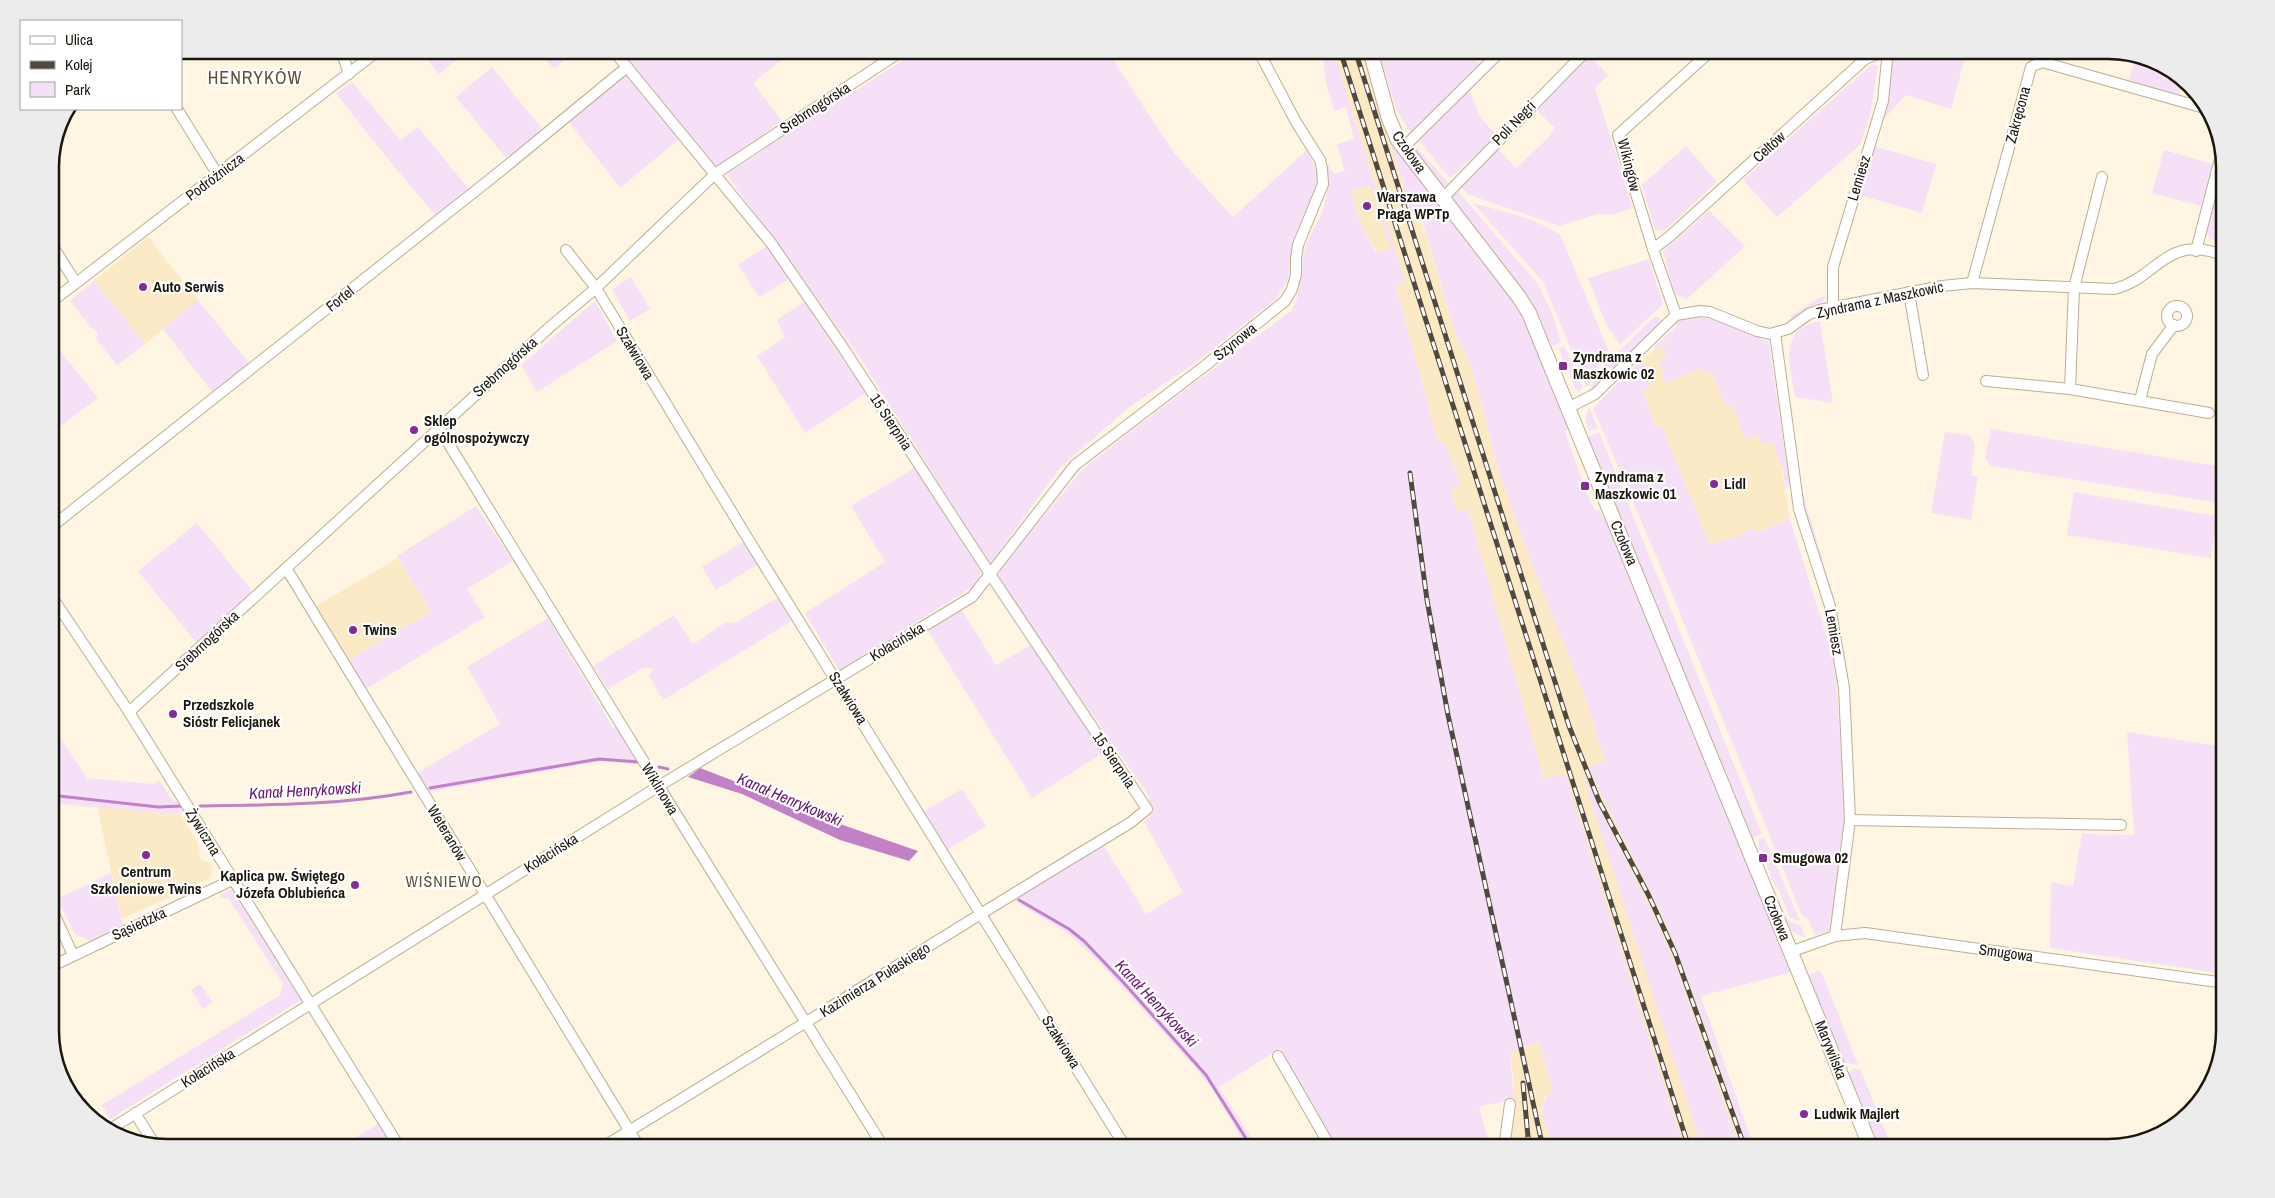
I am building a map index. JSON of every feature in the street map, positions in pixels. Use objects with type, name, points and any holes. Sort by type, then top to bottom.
[{"type":"street","points":[[343,59],[349,74]]},
{"type":"street","name":"Podróżnicza","points":[[59,296],[153,223],[218,176],[368,59]]},
{"type":"street","name":"15 Sierpnia","points":[[620,59],[771,243],[844,349],[990,574],[1147,810]]},
{"type":"street","name":"Srebrnogórska","points":[[129,712],[439,428],[596,288],[715,174],[889,59]]},
{"type":"street","name":"Szynowa","points":[[990,574],[1075,465],[1285,301],[1292,289],[1296,275],[1298,245],[1323,184],[1322,169],[1320,160],[1296,122],[1263,59]]},
{"type":"street","name":"Czołowa","points":[[1372,59],[1389,119],[1403,148],[1523,304],[1568,408],[1790,952]]},
{"type":"street","points":[[1403,148],[1493,59]]},
{"type":"street","name":"Poli Negri","points":[[1443,198],[1578,59]]},
{"type":"street","name":"Wikingów","points":[[1676,315],[1653,249],[1618,134],[1702,59]]},
{"type":"street","name":"Celtów","points":[[1653,249],[1865,59]]},
{"type":"street","name":"Lemiesz","points":[[1833,307],[1833,267],[1883,101],[1887,59]]},
{"type":"street","name":"Zakręcona","points":[[1972,283],[2031,67],[2042,62],[2197,106]]},
{"type":"street","name":"Fortel","points":[[59,521],[496,174],[627,67]]},
{"type":"street","points":[[178,110],[218,176]]},
{"type":"street","points":[[2196,251],[2216,174]]},
{"type":"street","points":[[2070,389],[2074,288],[2102,177]]},
{"type":"street","name":"Szałwiowa","points":[[566,250],[596,288],[1120,1139]]},
{"type":"street","name":"Zyndrama z Maszkowic","points":[[1774,333],[1788,329],[1810,314],[1833,307],[1909,292],[1972,283],[2114,289],[2134,282],[2168,255],[2181,251],[2216,253]]},
{"type":"street","points":[[59,256],[76,283]]},
{"type":"street","points":[[1909,292],[1923,375]]},
{"type":"street","points":[[1568,408],[1595,394],[1676,315],[1700,311],[1710,312],[1756,332],[1774,333]]},
{"type":"street","points":[[2140,400],[2152,354],[2174,325]]},
{"type":"street","name":"Lemiesz","points":[[1774,333],[1799,509],[1830,606],[1844,688],[1850,820],[1835,936]]},
{"type":"street","points":[[1986,381],[2070,389],[2209,413]]},
{"type":"street","name":"Wiklinowa","points":[[439,428],[878,1139]]},
{"type":"street","name":"Weteranów","points":[[286,568],[634,1139]]},
{"type":"street","name":"Kołacińska","points":[[115,1126],[659,786],[972,597],[990,574]]},
{"type":"street","name":"Żywiczna","points":[[59,607],[129,712],[394,1139]]},
{"type":"street","name":"Kazimierza Pułaskiego","points":[[616,1139],[806,1023],[981,912],[1130,823],[1147,810]]},
{"type":"street","points":[[1850,820],[2122,825]]},
{"type":"street","name":"Sąsiedzka","points":[[59,962],[232,880]]},
{"type":"street","points":[[59,925],[73,955]]},
{"type":"street","name":"Smugowa","points":[[1790,952],[1835,936],[1865,932],[2216,982]]},
{"type":"street","name":"Marywilska","points":[[1790,952],[1867,1139]]},
{"type":"street","points":[[1278,1056],[1327,1139]]},
{"type":"street","points":[[1505,1139],[1510,1104]]},
{"type":"street","points":[[135,1113],[150,1138]]},
{"type":"shaded area","points":[[1336,59],[1365,59],[1412,214],[1419,213],[1455,332],[1473,371],[1498,469],[1587,702],[1622,819],[1681,943],[1751,1139],[1660,1139],[1569,864],[1499,624],[1468,509],[1457,512],[1451,489],[1461,485],[1446,446],[1437,438],[1396,286],[1360,223],[1351,191],[1371,184],[1382,220]]},
{"type":"shaded area","name":"Auto Serwis","points":[[148,237],[198,300],[145,344],[94,281]]},
{"type":"shaded area","points":[[1680,325],[1777,438],[1790,519],[1708,552],[1642,392],[1637,365]]},
{"type":"shaded area","points":[[398,558],[431,612],[349,660],[316,606]]},
{"type":"shaded area","points":[[700,768],[791,803],[817,816],[918,851],[909,861],[840,840],[742,794],[688,777]]},
{"type":"shaded area","points":[[97,807],[180,814],[198,843],[201,860],[209,863],[213,868],[210,878],[122,919]]},
{"type":"shaded area","points":[[1539,1042],[1553,1089],[1545,1097],[1541,1109],[1551,1139],[1512,1139],[1514,1082],[1510,1052]]},
{"type":"green space","points":[[427,59],[457,59],[439,74]]},
{"type":"green space","points":[[546,59],[566,59],[554,69]]},
{"type":"green space","points":[[626,59],[783,59],[753,83],[782,121],[715,168]]},
{"type":"green space","points":[[905,59],[1113,59],[1174,153],[1233,217],[1307,150],[1319,178],[1294,245],[1288,279],[1277,298],[1194,364],[1128,408],[1059,469],[990,564],[858,355],[726,174]]},
{"type":"green space","points":[[1324,59],[1336,59],[1405,281],[1396,286],[1437,438],[1446,446],[1461,485],[1451,489],[1457,511],[1468,509],[1544,779],[1565,774],[1681,1139],[1550,1139],[1542,1110],[1547,1096],[1553,1089],[1539,1042],[1510,1052],[1514,1099],[1479,1107],[1488,1139],[1330,1139],[1281,1048],[1219,1087],[1252,1139],[1242,1139],[1213,1090],[1192,1064],[1100,963],[1069,934],[1013,900],[1104,846],[1146,914],[1183,892],[1144,822],[1153,812],[1147,793],[1002,585],[999,575],[1000,568],[1083,469],[1292,310],[1300,286],[1306,245],[1325,202],[1327,182],[1325,160],[1334,174],[1345,171],[1337,144],[1354,139],[1346,107],[1334,111],[1325,79]],"holes":[[[1371,185],[1391,248],[1376,253],[1360,223],[1351,191]]]},
{"type":"green space","points":[[1365,59],[1367,59],[1389,138],[1524,315],[1569,429],[1565,431],[1582,480],[1579,481],[1583,491],[1586,491],[1595,511],[1599,510],[1613,533],[1792,972],[1701,996],[1751,1139],[1745,1139],[1695,998],[1664,919],[1588,767],[1605,762],[1587,702],[1532,564],[1498,469],[1473,371],[1455,332],[1420,213],[1412,214]]},
{"type":"green space","points":[[1381,59],[1475,59],[1482,67],[1412,134],[1397,112]]},
{"type":"green space","points":[[1583,59],[1593,59],[1608,75],[1595,88],[1633,208],[1612,215],[1598,214],[1559,226],[1467,194],[1459,184],[1495,146],[1516,168],[1548,138],[1555,128],[1534,108]]},
{"type":"green space","points":[[1894,59],[1965,59],[1951,109],[1906,95],[1879,124]]},
{"type":"green space","points":[[2134,62],[2156,70],[2181,88],[2179,95],[2129,81]]},
{"type":"green space","points":[[1872,64],[1878,66],[1870,115],[1860,145],[1777,217],[1743,180]]},
{"type":"green space","points":[[492,67],[542,129],[506,158],[456,97]]},
{"type":"green space","points":[[627,75],[679,139],[620,188],[569,122]]},
{"type":"green space","points":[[352,82],[400,140],[418,127],[468,188],[435,215],[336,93]]},
{"type":"green space","points":[[1469,89],[1480,117],[1497,136],[1450,178],[1418,140]]},
{"type":"green space","points":[[1413,143],[1450,185],[1441,186],[1413,148]]},
{"type":"green space","points":[[1686,146],[1717,182],[1664,231],[1655,230],[1642,185]]},
{"type":"green space","points":[[1873,146],[1936,164],[1922,213],[1860,195]]},
{"type":"green space","points":[[2164,150],[2213,164],[2201,206],[2152,193]]},
{"type":"green space","points":[[1456,189],[1538,284],[1552,313],[1561,342],[1553,346],[1453,201],[1453,193]]},
{"type":"green space","points":[[2216,198],[2216,240],[2212,240],[2206,232]]},
{"type":"green space","points":[[1473,203],[1541,224],[1561,236],[1610,354],[1594,369],[1589,386],[1586,386],[1543,282]]},
{"type":"green space","points":[[1709,211],[1745,246],[1687,299],[1675,294],[1663,251]]},
{"type":"green space","points":[[767,246],[789,279],[759,297],[738,265]]},
{"type":"green space","points":[[1649,259],[1663,304],[1620,345],[1606,324],[1588,278]]},
{"type":"green space","points":[[631,277],[650,309],[630,321],[612,289]]},
{"type":"green space","points":[[94,281],[145,344],[117,365],[96,339],[98,332],[90,326],[70,301]]},
{"type":"green space","points":[[1827,296],[1821,304],[1792,320],[1791,316],[1819,298]]},
{"type":"green space","points":[[198,300],[249,363],[213,393],[163,329]]},
{"type":"green space","points":[[595,301],[617,341],[537,392],[521,365]]},
{"type":"green space","points":[[804,302],[866,393],[805,433],[757,356],[785,337],[777,320]]},
{"type":"green space","points":[[1655,316],[1663,321],[1626,357],[1622,357],[1618,352]]},
{"type":"green space","points":[[1699,317],[1719,321],[1769,342],[1790,487],[1785,488],[1783,469],[1772,441],[1762,445],[1758,435],[1746,440],[1732,404],[1725,406],[1712,372],[1706,374],[1703,367],[1665,383],[1659,360],[1667,358],[1663,351],[1666,348],[1663,345],[1658,349],[1660,352],[1656,353],[1654,347],[1677,326],[1675,323],[1678,321]]},
{"type":"green space","points":[[1820,321],[1833,403],[1795,397],[1789,361],[1792,340],[1797,332],[1806,325]]},
{"type":"green space","points":[[1563,346],[1583,387],[1579,392],[1576,390],[1568,370],[1570,369],[1566,359],[1563,360],[1559,349]]},
{"type":"green space","points":[[59,349],[98,398],[59,427]]},
{"type":"green space","points":[[1611,357],[1617,363],[1617,366],[1589,393],[1597,371]]},
{"type":"green space","points":[[1639,362],[1645,366],[1650,387],[1642,392],[1657,429],[1662,427],[1710,545],[1746,533],[1746,530],[1756,529],[1758,532],[1790,519],[1832,654],[1837,689],[1845,822],[1838,863],[1832,930],[1815,935],[1807,917],[1802,916],[1673,596],[1593,408]]},
{"type":"green space","points":[[1590,408],[1598,429],[1589,430],[1586,416]]},
{"type":"green space","points":[[1991,429],[2216,466],[2216,503],[1991,466],[1985,458]]},
{"type":"green space","points":[[1599,432],[1762,834],[1754,837],[1755,851],[1587,437]]},
{"type":"green space","points":[[1945,432],[1969,435],[1975,444],[1971,475],[1978,477],[1971,520],[1931,513]]},
{"type":"green space","points":[[915,468],[981,572],[976,585],[839,670],[805,613],[885,562],[851,506]]},
{"type":"green space","points":[[1802,491],[1835,602],[1835,613],[1803,507]]},
{"type":"green space","points":[[2074,492],[2216,516],[2211,558],[2067,535]]},
{"type":"green space","points":[[476,506],[513,561],[467,589],[485,617],[366,689],[349,660],[431,612],[397,556]]},
{"type":"green space","points":[[197,523],[253,592],[196,642],[138,571]]},
{"type":"green space","points":[[744,541],[758,564],[716,590],[702,567]]},
{"type":"green space","points":[[779,597],[792,621],[663,700],[649,676],[653,668],[643,668],[608,689],[593,666],[674,615],[693,644],[726,622],[735,623]]},
{"type":"green space","points":[[962,610],[996,665],[1031,645],[1103,753],[1032,798],[928,631]]},
{"type":"green space","points":[[548,618],[613,728],[618,725],[641,764],[598,762],[429,792],[417,773],[500,724],[467,667]]},
{"type":"green space","points":[[2127,732],[2216,746],[2216,973],[2050,948],[2051,882],[2073,886],[2082,834],[2134,835]]},
{"type":"green space","points":[[59,736],[87,778],[153,784],[159,780],[173,801],[179,802],[184,811],[180,814],[59,804]]},
{"type":"green space","points":[[1581,770],[1657,923],[1679,974],[1736,1139],[1699,1139]]},
{"type":"green space","points":[[962,789],[986,826],[947,850],[924,811]]},
{"type":"green space","points":[[1764,837],[1800,921],[1790,918],[1779,890],[1772,881],[1763,853],[1759,850],[1758,839]]},
{"type":"green space","points":[[111,873],[123,925],[91,941],[75,934],[59,903],[59,898]]},
{"type":"green space","points":[[1768,882],[1775,891],[1787,920],[1802,927],[1805,938],[1791,931]]},
{"type":"green space","points":[[232,889],[301,1000],[110,1119],[102,1105],[280,995],[283,984],[229,899],[219,896]]},
{"type":"green space","points":[[1818,971],[1822,973],[1858,1065],[1843,1062],[1809,975]]},
{"type":"green space","points":[[200,984],[213,1002],[203,1009],[191,990]]},
{"type":"green space","points":[[1854,1069],[1860,1069],[1888,1139],[1871,1139],[1846,1074]]},
{"type":"green space","points":[[378,1124],[387,1139],[354,1139]]},
{"type":"waterway","name":"Kanał Henrykowski","points":[[430,788],[599,759],[639,762]]},
{"type":"waterway","name":"Kanał Henrykowski","points":[[659,767],[668,769]]},
{"type":"waterway","name":"Kanał Henrykowski","points":[[200,806],[333,802],[411,792]]},
{"type":"waterway","name":"Kanał Henrykowski","points":[[59,796],[158,807],[181,806]]},
{"type":"waterway","name":"Kanał Henrykowski","points":[[1019,900],[1069,929],[1084,941],[1123,982],[1206,1075],[1246,1139]]},
{"type":"railway","points":[[1343,59],[1686,1139]]},
{"type":"railway","points":[[1358,59],[1569,726],[1599,801],[1649,896],[1675,953],[1742,1139]]},
{"type":"railway","points":[[1410,473],[1427,600],[1448,715],[1541,1139]]},
{"type":"railway","points":[[1523,1083],[1528,1139]]},
{"type":"place","name":"Warszawa Praga WPTp","points":[[1367,206]]},
{"type":"place","name":"Auto Serwis","points":[[143,287]]},
{"type":"place","name":"Zyndrama z Maszkowic 02","points":[[1563,366]]},
{"type":"place","name":"Sklep ogólnospożywczy","points":[[414,430]]},
{"type":"place","name":"Lidl","points":[[1714,484]]},
{"type":"place","name":"Zyndrama z Maszkowic 01","points":[[1585,486]]},
{"type":"place","name":"Twins","points":[[353,630]]},
{"type":"place","name":"Przedszkole Sióstr Felicjanek","points":[[173,714]]},
{"type":"place","name":"Centrum Szkoleniowe Twins","points":[[146,855]]},
{"type":"place","name":"Smugowa 02","points":[[1763,858]]},
{"type":"place","name":"Kaplica pw. Świętego Józefa Oblubieńca","points":[[355,885]]},
{"type":"place","name":"Ludwik Majlert","points":[[1804,1114]]},
{"type":"district","name":"HENRYKÓW","points":[[255,78]]},
{"type":"district","name":"WIŚNIEWO","points":[[444,881]]}]
